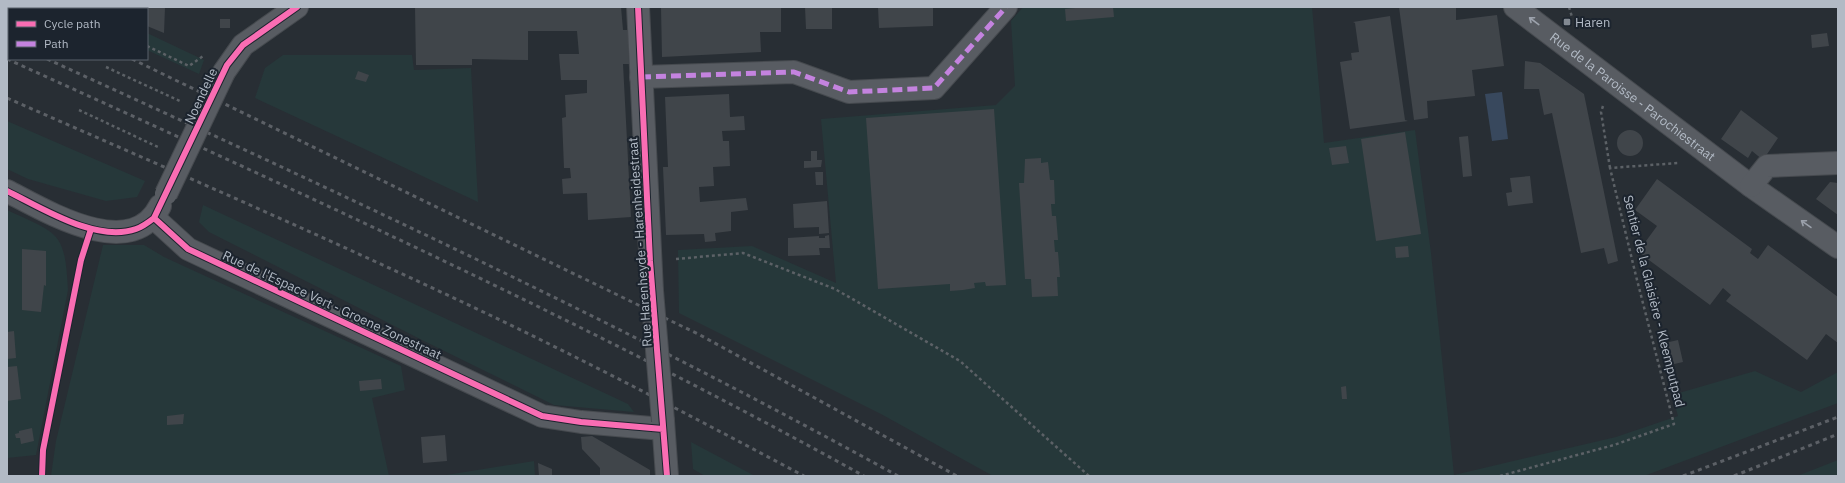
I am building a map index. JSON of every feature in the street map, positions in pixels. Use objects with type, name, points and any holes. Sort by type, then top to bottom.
[{"type":"street","name":"Noendelle","points":[[154,218],[184,159],[224,72],[243,45],[297,7]]},
{"type":"street","name":"Rue Harenheyde - Harenheidestraat","points":[[638,7],[650,261],[666,476]]},
{"type":"street","points":[[641,77],[794,72],[849,92],[934,88],[1006,7]]},
{"type":"street","name":"Rue de la Paroisse - Parochiestraat","points":[[1515,7],[1751,186],[1838,247]]},
{"type":"street","points":[[1751,186],[1767,166],[1838,163]]},
{"type":"street","points":[[7,191],[53,214],[91,229],[116,232],[136,229],[154,218]]},
{"type":"street","name":"Rue de l'Espace Vert - Groene Zonestraat","points":[[154,218],[188,248],[542,416],[581,422],[663,425]]},
{"type":"path","points":[[148,46],[189,66],[206,54]]},
{"type":"path","points":[[106,67],[205,112]]},
{"type":"path","points":[[1605,103],[1601,112],[1610,168],[1680,163],[1695,144]]},
{"type":"path","points":[[80,110],[184,159]]},
{"type":"path","points":[[650,261],[743,253],[835,289],[960,361],[1089,476]]},
{"type":"shaded area","points":[[56,7],[136,7],[136,8]]},
{"type":"shaded area","points":[[1023,7],[1312,7],[1324,143],[1415,130],[1431,253],[1454,475],[1616,437],[1678,416],[1672,395],[1755,371],[1801,392],[1838,372],[1838,403],[1644,476],[993,476],[881,414],[679,313],[678,250],[752,246],[836,283],[821,119],[996,105],[1015,86],[1011,21]]},
{"type":"shaded area","points":[[148,33],[204,60],[199,74],[148,50]]},
{"type":"shaded area","points":[[283,55],[412,55],[414,70],[471,68],[478,202],[255,98],[265,68]]},
{"type":"shaded area","points":[[7,121],[145,181],[137,197],[106,201],[28,179],[7,169]]},
{"type":"shaded area","points":[[203,205],[628,404],[634,412],[554,405],[209,232],[199,222]]},
{"type":"shaded area","points":[[7,210],[38,224],[56,236],[61,245],[64,256],[67,270],[68,290],[36,455],[7,458]]},
{"type":"shaded area","points":[[103,245],[144,245],[164,257],[401,366],[405,390],[372,398],[389,476],[51,476],[56,441]]},
{"type":"shaded area","points":[[691,442],[755,476],[705,476],[693,469]]},
{"type":"shaded area","points":[[1838,460],[1838,476],[1797,476]]},
{"type":"shaded area","points":[[534,461],[535,476],[440,476]]},
{"type":"water","points":[[1502,92],[1508,139],[1492,141],[1485,94]]},
{"type":"building","points":[[165,7],[164,33],[148,26],[148,8],[140,8]]},
{"type":"building","points":[[415,7],[621,7],[623,30],[628,30],[629,64],[623,64],[631,217],[588,220],[587,193],[563,194],[562,179],[571,178],[570,168],[564,168],[562,118],[566,117],[565,95],[587,93],[587,80],[561,80],[559,54],[579,54],[577,31],[528,31],[528,60],[472,59],[472,65],[416,65]]},
{"type":"building","points":[[661,7],[781,7],[781,32],[760,32],[761,52],[662,57]]},
{"type":"building","points":[[805,7],[832,7],[832,29],[806,29]]},
{"type":"building","points":[[878,7],[933,7],[933,26],[879,28]]},
{"type":"building","points":[[1113,7],[1114,17],[1066,21],[1065,9]]},
{"type":"building","points":[[1399,7],[1456,7],[1456,20],[1497,15],[1504,66],[1472,70],[1475,96],[1427,101],[1428,118],[1414,120]]},
{"type":"building","points":[[1390,16],[1405,120],[1408,121],[1350,129],[1340,62],[1352,60],[1351,53],[1359,52],[1355,23],[1353,22]]},
{"type":"building","points":[[220,19],[230,19],[230,28],[220,28]]},
{"type":"building","points":[[1827,33],[1829,46],[1812,48],[1811,35]]},
{"type":"building","points":[[1525,61],[1540,63],[1584,94],[1618,261],[1608,264],[1604,248],[1581,253],[1552,113],[1544,115],[1539,89],[1524,89]]},
{"type":"building","points":[[358,71],[369,75],[366,82],[355,79]]},
{"type":"building","points":[[729,94],[730,117],[744,116],[745,130],[722,131],[723,141],[729,141],[730,166],[713,167],[714,186],[699,187],[700,202],[746,198],[748,210],[731,212],[731,231],[715,233],[716,241],[705,242],[704,234],[666,235],[663,167],[668,167],[665,97]]},
{"type":"building","points":[[994,109],[1006,285],[986,286],[985,282],[974,283],[975,288],[950,291],[950,284],[878,289],[866,118]]},
{"type":"building","points":[[1741,110],[1778,138],[1763,160],[1752,151],[1748,158],[1721,139]]},
{"type":"building","points":[[1630,130],[1639,134],[1643,143],[1639,152],[1630,156],[1621,152],[1617,143],[1621,134]]},
{"type":"building","points":[[1405,132],[1421,234],[1376,241],[1361,139]]},
{"type":"building","points":[[1468,136],[1472,176],[1463,177],[1459,137]]},
{"type":"building","points":[[1346,146],[1349,163],[1332,165],[1329,148]]},
{"type":"building","points":[[811,151],[817,151],[817,160],[822,160],[821,167],[804,168],[804,161],[811,161]]},
{"type":"building","points":[[1041,158],[1041,163],[1048,162],[1050,180],[1054,180],[1055,204],[1051,204],[1052,216],[1056,216],[1058,240],[1054,240],[1055,252],[1058,252],[1060,277],[1057,277],[1058,296],[1032,297],[1031,279],[1025,279],[1019,183],[1024,183],[1025,159]]},
{"type":"building","points":[[815,172],[823,172],[823,185],[816,185]]},
{"type":"building","points":[[1530,176],[1533,203],[1508,206],[1506,193],[1512,192],[1510,178]]},
{"type":"building","points":[[1657,179],[1752,249],[1750,253],[1758,259],[1768,245],[1838,297],[1838,343],[1826,334],[1807,360],[1726,301],[1731,295],[1723,288],[1710,305],[1638,252],[1657,226],[1635,210]]},
{"type":"building","points":[[1830,182],[1838,183],[1838,215],[1816,199]]},
{"type":"building","points":[[827,201],[829,233],[819,234],[819,227],[794,228],[793,204]]},
{"type":"building","points":[[829,235],[830,248],[819,248],[820,255],[788,256],[788,238],[819,236],[819,238],[825,238],[825,236]]},
{"type":"building","points":[[1408,246],[1409,257],[1396,258],[1395,247]]},
{"type":"building","points":[[22,249],[46,251],[46,286],[44,285],[41,312],[22,310]]},
{"type":"building","points":[[14,331],[16,358],[7,359],[7,332]]},
{"type":"building","points":[[1678,340],[1683,362],[1670,365],[1665,343]]},
{"type":"building","points":[[17,366],[21,399],[7,401],[7,367]]},
{"type":"building","points":[[381,379],[382,389],[360,391],[359,381]]},
{"type":"building","points":[[1346,386],[1347,399],[1342,399],[1341,387]]},
{"type":"building","points":[[184,414],[183,424],[167,425],[167,416]]},
{"type":"building","points":[[32,428],[34,441],[21,444],[20,438],[16,438],[15,434],[19,433],[19,431]]},
{"type":"building","points":[[445,435],[447,461],[423,463],[421,437]]},
{"type":"building","points":[[592,436],[650,470],[650,476],[600,476],[600,468],[582,449],[581,437]]},
{"type":"building","points":[[538,463],[552,469],[552,476],[539,476]]},
{"type":"railway","points":[[9,60],[332,208],[547,311],[759,419],[864,476]]},
{"type":"railway","points":[[49,60],[369,208],[583,311],[689,365],[898,476]]},
{"type":"railway","points":[[134,60],[700,335],[957,476]]},
{"type":"railway","points":[[7,98],[271,214],[476,308],[618,378],[804,476]]},
{"type":"railway","points":[[1683,476],[1838,417]]},
{"type":"railway","points":[[1734,476],[1838,434]]},
{"type":"marked path","points":[[641,77],[794,72],[849,92],[934,88],[1006,7]]},
{"type":"cycle path","points":[[7,191],[70,222],[87,228],[120,232],[141,227],[154,218],[227,65],[243,45],[297,7]]},
{"type":"cycle path","points":[[638,7],[650,261],[667,476]]},
{"type":"cycle path","points":[[154,218],[188,249],[542,416],[581,422],[663,429]]},
{"type":"cycle path","points":[[42,476],[43,450],[81,260],[91,229]]},
{"type":"place","name":"Haren","points":[[1567,22]]}]
